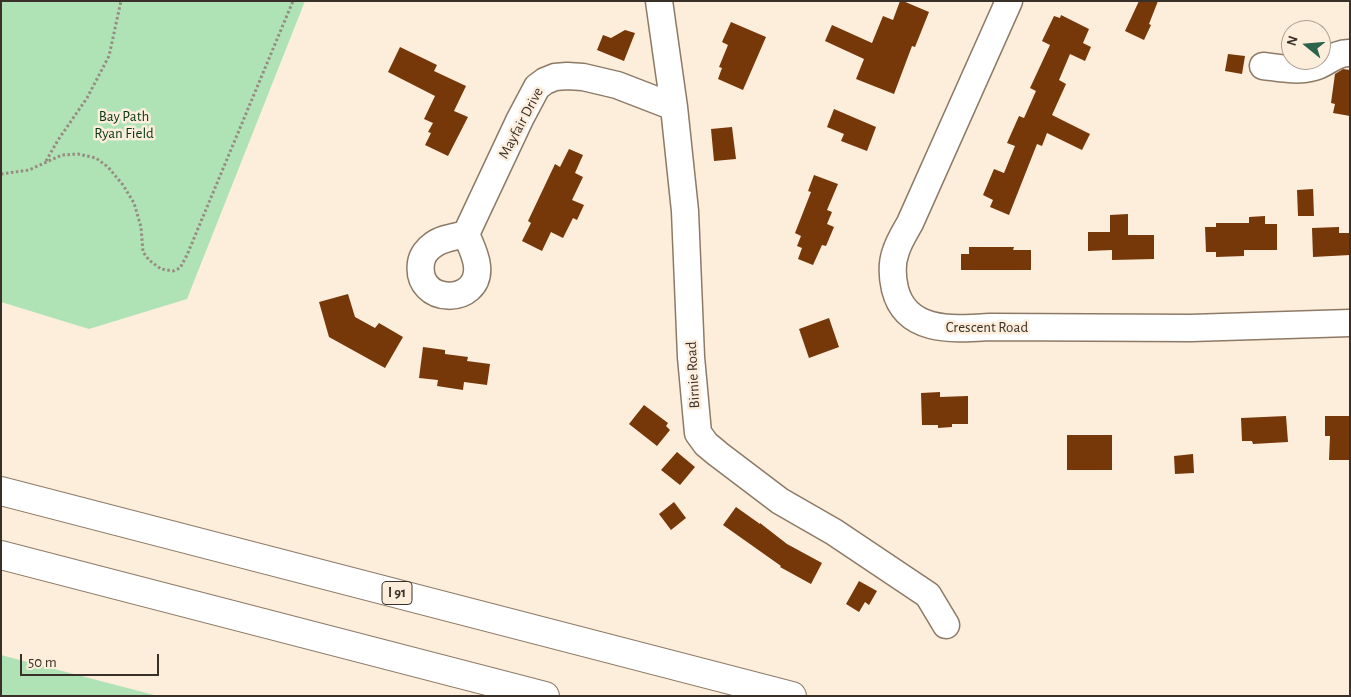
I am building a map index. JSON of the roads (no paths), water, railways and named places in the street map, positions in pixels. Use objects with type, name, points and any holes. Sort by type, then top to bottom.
[{"type":"highway","name":"I 91","points":[[1,491],[792,696]]},
{"type":"highway","points":[[1,555],[545,696]]},
{"type":"street","name":"Birnie Road","points":[[659,1],[686,210],[691,357],[698,433],[706,444],[718,454],[780,501],[834,532],[928,595],[946,625]]},
{"type":"street","name":"Crescent Road","points":[[1009,1],[896,251],[892,265],[893,279],[896,293],[907,312],[925,324],[958,329],[990,327],[1191,328],[1350,323]]},
{"type":"street","points":[[1263,66],[1303,70],[1316,67],[1335,55],[1350,54]]},
{"type":"street","name":"Mayfair Drive","points":[[466,234],[520,119],[537,88],[546,81],[561,77],[583,78],[617,85],[674,107]]},
{"type":"park label","name":"Bay Path Ryan Field","points":[[124,124]]}]
